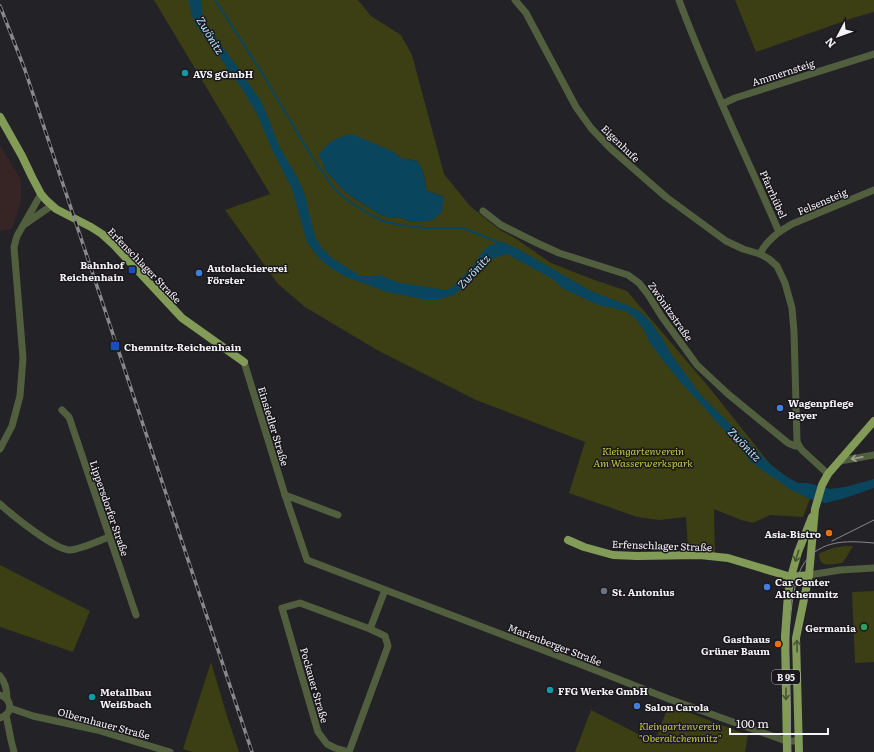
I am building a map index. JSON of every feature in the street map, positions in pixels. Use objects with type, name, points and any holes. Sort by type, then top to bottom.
[{"type":"main road","name":"Erfenschlager Straße","points":[[0,117],[41,194],[54,208],[102,234],[182,318],[244,362]]},
{"type":"main road","name":"B 95","points":[[787,752],[786,613],[791,577],[798,552],[822,485],[828,474],[874,422]]},
{"type":"main road","name":"B 95","points":[[799,752],[796,638],[809,575],[816,505]]},
{"type":"main road","name":"Erfenschlager Straße","points":[[568,540],[584,547],[613,555],[700,555],[728,558],[791,577],[809,575]]},
{"type":"street","name":"Eigenhufe","points":[[516,0],[526,13],[576,107],[591,128],[610,148],[666,197],[726,241],[760,254]]},
{"type":"street","name":"Pfarrhübel","points":[[679,0],[709,76],[780,232],[770,240],[760,254]]},
{"type":"street","name":"Ammernsteig","points":[[722,104],[735,98],[874,54]]},
{"type":"street","name":"Felsensteig","points":[[780,232],[792,224],[874,190]]},
{"type":"street","points":[[0,449],[12,426],[20,396],[23,358],[14,247],[21,228],[41,194]]},
{"type":"street","points":[[24,224],[54,208]]},
{"type":"street","name":"Zwönitzstraße","points":[[483,211],[501,225],[543,246],[559,253],[628,275],[639,283],[697,366],[728,394],[788,443],[799,446]]},
{"type":"street","points":[[760,254],[777,266],[785,283],[792,308],[797,441],[802,450],[828,474]]},
{"type":"street","name":"Einsiedler Straße","points":[[244,362],[284,495],[306,560]]},
{"type":"street","name":"Lippersdorfer Straße","points":[[62,410],[69,417],[136,615]]},
{"type":"street","points":[[840,461],[874,455]]},
{"type":"street","points":[[284,495],[338,514]]},
{"type":"street","points":[[0,504],[35,532],[62,548],[70,550],[109,537]]},
{"type":"street","name":"Marienberger Straße","points":[[306,560],[669,699],[786,741],[799,741]]},
{"type":"street","name":"Erfenschlager Straße","points":[[809,575],[840,570],[874,568]]},
{"type":"street","points":[[370,630],[384,590]]},
{"type":"street","name":"Pockauer Straße","points":[[300,604],[370,630],[385,636],[388,646],[349,752],[327,744],[318,732],[282,608],[300,604]]},
{"type":"street","points":[[0,676],[7,692],[7,699],[9,702],[5,715],[14,752]]},
{"type":"street","points":[[0,695],[7,699]]},
{"type":"street","name":"Olbernhauer Straße","points":[[5,715],[32,716],[97,730],[170,752]]},
{"type":"shaded area","points":[[0,145],[21,180],[21,202],[11,229],[0,231]]},
{"type":"green space","name":"Kleingartenverein Am Wasserwerkspark","points":[[154,0],[358,0],[371,16],[401,35],[412,55],[444,174],[470,206],[500,230],[515,238],[551,263],[627,291],[708,386],[771,465],[798,483],[807,483],[804,496],[810,499],[803,517],[770,515],[753,523],[741,520],[714,509],[715,555],[688,548],[686,517],[659,520],[637,517],[569,493],[585,442],[476,400],[377,350],[305,307],[278,284],[225,210],[270,194]],"holes":[[[392,151],[401,158],[417,161],[423,171],[426,190],[444,197],[423,222],[411,222],[399,217],[391,218],[379,214],[345,192],[326,171]]]},
{"type":"green space","points":[[735,0],[874,0],[874,12],[756,52]]},
{"type":"green space","points":[[844,546],[853,546],[842,563],[830,565],[823,564],[821,562],[820,553]]},
{"type":"green space","points":[[0,565],[90,611],[73,652],[0,627]]},
{"type":"green space","name":"Germania","points":[[874,591],[874,662],[855,663],[852,592]]},
{"type":"green space","points":[[211,662],[239,752],[193,752],[183,749]]},
{"type":"green space","name":"Kleingartenverein \"Oberaltchemnitz\"","points":[[669,705],[748,735],[745,752],[575,752],[591,710],[654,742]]},
{"type":"water","name":"Zwönitz","points":[[188,0],[202,0],[202,12],[205,22],[261,101],[279,146],[297,177],[305,195],[315,237],[322,248],[332,258],[359,275],[379,275],[400,283],[449,289],[471,268],[484,250],[491,245],[503,242],[591,291],[639,311],[649,320],[700,394],[771,465],[787,477],[798,483],[807,483],[830,489],[845,487],[874,479],[874,488],[825,503],[810,499],[791,490],[750,461],[734,440],[682,384],[650,343],[644,330],[636,319],[627,312],[598,305],[564,289],[551,278],[507,254],[491,259],[454,295],[440,299],[422,299],[387,292],[344,276],[331,268],[320,259],[307,242],[292,189],[272,149],[257,114],[244,92],[197,27]]},
{"type":"water","points":[[352,134],[392,151],[401,158],[417,161],[423,171],[426,190],[444,197],[442,212],[433,220],[423,222],[411,222],[399,217],[391,218],[379,214],[345,192],[326,171],[319,155],[329,143]]},
{"type":"waterway","points":[[215,0],[259,68],[312,157],[333,187],[342,196],[369,214],[383,221],[424,228],[463,228],[500,243]]},
{"type":"tram line","points":[[832,541],[874,520]]},
{"type":"tram line","points":[[791,752],[789,634],[792,603],[799,573],[808,558],[815,552],[830,544],[847,542],[874,543]]},
{"type":"railway","points":[[0,6],[25,70],[252,752]]},
{"type":"place","name":"AVS gGmbH","points":[[185,73]]},
{"type":"place","name":"Bahnhof Reichenhain","points":[[132,270]]},
{"type":"place","name":"Autolackiererei Förster","points":[[199,273]]},
{"type":"place","name":"Chemnitz-Reichenhain","points":[[115,346]]},
{"type":"place","name":"Wagenpflege Beyer","points":[[780,408]]},
{"type":"place","name":"Asia-Bistro","points":[[829,533]]},
{"type":"place","name":"Car Center Altchemnitz","points":[[767,587]]},
{"type":"place","name":"St. Antonius","points":[[604,591]]},
{"type":"place","name":"Germania","points":[[864,627]]},
{"type":"place","name":"Gasthaus Grüner Baum","points":[[778,644]]},
{"type":"place","name":"FFG Werke GmbH","points":[[550,690]]},
{"type":"place","name":"Metallbau Weißbach","points":[[92,697]]},
{"type":"place","name":"Salon Carola","points":[[637,706]]}]
